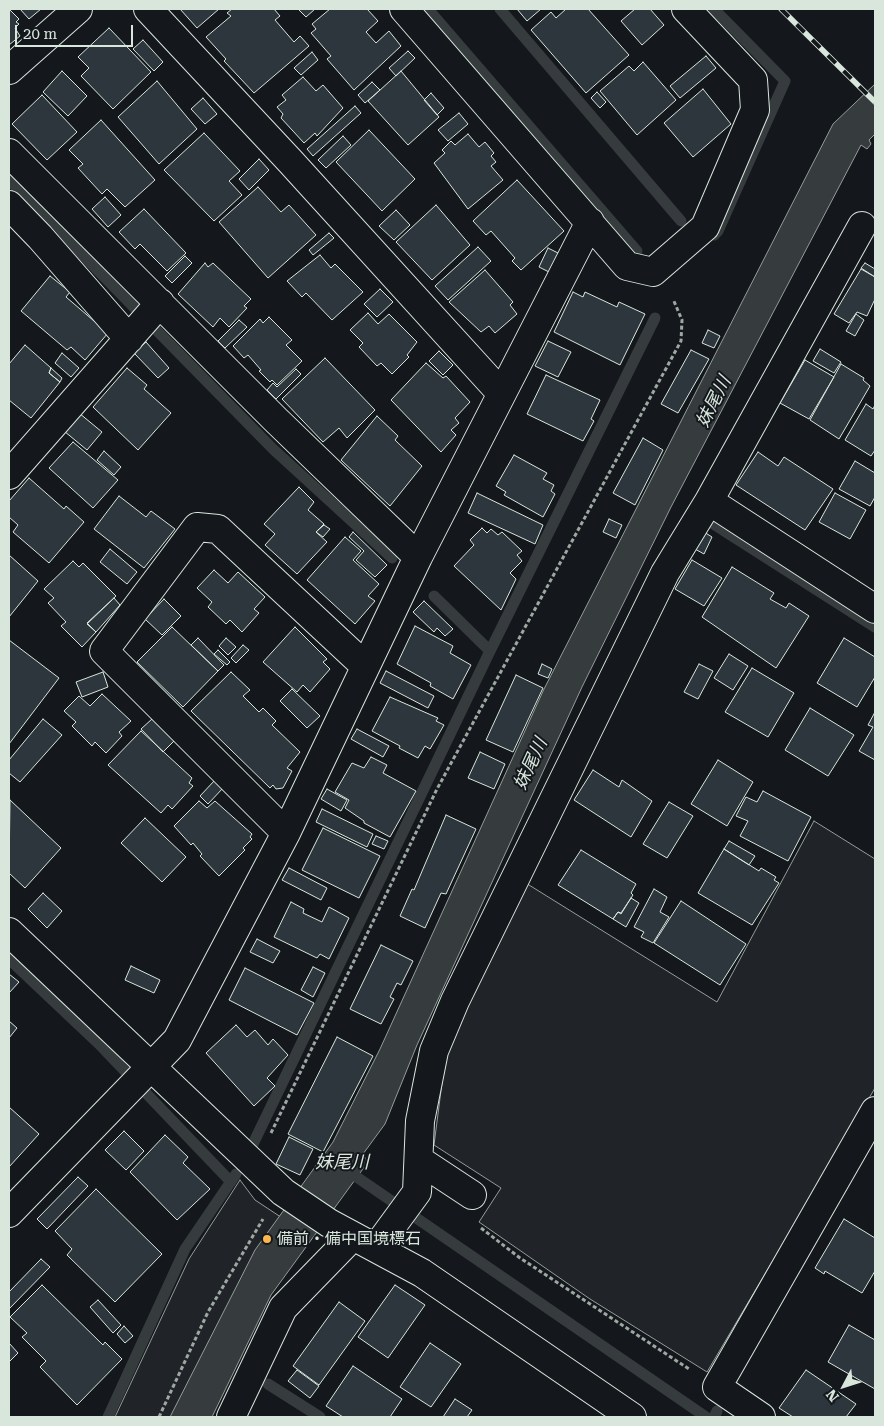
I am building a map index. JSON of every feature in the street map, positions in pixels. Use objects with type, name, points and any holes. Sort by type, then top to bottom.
[{"type":"street","points":[[9,70],[78,9]]},
{"type":"street","points":[[148,9],[290,161],[501,393]]},
{"type":"street","points":[[404,9],[627,266],[652,272],[705,227],[755,110],[754,80],[686,9]]},
{"type":"street","points":[[9,153],[144,321]]},
{"type":"street","points":[[9,205],[40,237],[144,321],[276,420],[418,557]]},
{"type":"street","points":[[9,1213],[177,1040],[286,833],[418,557],[590,222]]},
{"type":"street","points":[[231,1417],[283,1308],[372,1238],[417,1192],[420,1160],[420,1121],[434,1051],[456,1001],[665,573],[709,501],[862,226]]},
{"type":"street","points":[[9,475],[144,321]]},
{"type":"street","points":[[709,501],[875,609]]},
{"type":"street","points":[[286,833],[104,651],[197,527],[218,529],[365,666]]},
{"type":"street","points":[[9,932],[141,1077],[289,1196],[329,1223],[372,1238],[632,1417]]},
{"type":"street","points":[[761,1417],[717,1387],[875,1111]]},
{"type":"street","points":[[420,1160],[472,1195]]},
{"type":"path","points":[[255,1167],[437,789],[681,341],[682,320],[671,296],[652,272]]},
{"type":"path","points":[[472,1195],[461,1213],[520,1258],[717,1387]]},
{"type":"path","points":[[159,1417],[208,1312],[266,1214],[289,1196]]},
{"type":"shaded area","points":[[814,821],[875,859],[875,1088],[707,1372],[590,1299],[479,1222],[501,1188],[434,1145],[447,1044],[521,880],[717,1002]]},
{"type":"shaded area","points":[[240,1180],[255,1200],[311,1237],[270,1290],[208,1417],[115,1417],[189,1259]]},
{"type":"water","name":"妹尾川","points":[[875,84],[875,134],[869,140],[871,144],[867,149],[861,145],[671,507],[582,687],[417,1045],[385,1124],[363,1154],[368,1162],[271,1295],[212,1417],[170,1417],[255,1250],[333,1142],[380,1049],[544,689],[833,124]]},
{"type":"building","points":[[9,9],[19,19],[16,22],[19,24],[15,28],[20,36],[9,45]]},
{"type":"building","points":[[20,9],[41,9],[29,19]]},
{"type":"building","points":[[180,9],[219,9],[197,28]]},
{"type":"building","points":[[232,9],[274,9],[280,16],[275,20],[294,42],[300,36],[309,46],[254,93],[224,61],[226,59],[206,37],[231,16],[227,13]]},
{"type":"building","points":[[298,9],[315,9],[306,17]]},
{"type":"building","points":[[330,9],[367,9],[378,21],[366,32],[376,43],[389,31],[401,46],[354,90],[327,59],[331,56],[311,33],[316,29],[312,24]]},
{"type":"building","points":[[517,9],[541,9],[527,21]]},
{"type":"building","points":[[566,9],[588,9],[629,55],[586,93],[531,30],[551,12],[556,18]]},
{"type":"building","points":[[635,9],[650,9],[664,25],[642,45],[621,21]]},
{"type":"building","points":[[109,28],[151,72],[113,109],[81,76],[89,68],[78,57]]},
{"type":"building","points":[[143,40],[163,62],[154,71],[133,49]]},
{"type":"building","points":[[408,51],[415,58],[396,76],[389,68]]},
{"type":"building","points":[[312,52],[318,60],[301,75],[294,68]]},
{"type":"building","points":[[706,56],[716,68],[680,98],[670,86]]},
{"type":"building","points":[[643,62],[676,100],[637,135],[600,91],[629,66],[634,71]]},
{"type":"building","points":[[62,71],[87,96],[68,116],[43,92]]},
{"type":"building","points":[[401,71],[439,117],[408,145],[368,101]]},
{"type":"building","points":[[303,77],[316,91],[323,85],[343,108],[317,136],[315,133],[304,143],[281,118],[283,114],[277,107],[286,100],[282,95]]},
{"type":"building","points":[[157,81],[197,129],[159,164],[118,117]]},
{"type":"building","points":[[372,82],[380,90],[365,103],[358,95]]},
{"type":"building","points":[[703,89],[731,124],[693,157],[664,123]]},
{"type":"building","points":[[597,92],[606,102],[600,108],[591,98]]},
{"type":"building","points":[[431,93],[444,108],[437,115],[424,100]]},
{"type":"building","points":[[42,95],[77,132],[47,160],[12,124]]},
{"type":"building","points":[[203,98],[217,114],[205,124],[191,109]]},
{"type":"building","points":[[355,106],[361,113],[313,156],[307,149]]},
{"type":"building","points":[[459,113],[468,124],[448,141],[438,130]]},
{"type":"building","points":[[101,120],[155,180],[125,207],[107,189],[102,194],[78,168],[83,164],[69,150]]},
{"type":"building","points":[[369,130],[415,179],[382,211],[336,162]]},
{"type":"building","points":[[204,133],[240,171],[229,181],[242,195],[214,221],[164,170]]},
{"type":"building","points":[[468,134],[479,147],[485,142],[494,153],[491,156],[496,162],[491,166],[503,180],[468,209],[434,163],[445,153],[442,150],[451,141],[455,145]]},
{"type":"building","points":[[343,136],[351,145],[326,168],[318,160]]},
{"type":"building","points":[[259,159],[269,170],[249,190],[239,179]]},
{"type":"building","points":[[517,180],[564,231],[521,270],[512,261],[515,258],[491,231],[486,235],[473,221]]},
{"type":"building","points":[[258,187],[281,212],[289,205],[316,235],[268,278],[219,222]]},
{"type":"building","points":[[105,197],[121,215],[108,227],[92,209]]},
{"type":"building","points":[[436,205],[470,245],[432,280],[396,242]]},
{"type":"building","points":[[144,209],[186,253],[167,271],[140,244],[135,249],[119,232]]},
{"type":"building","points":[[396,210],[410,225],[394,240],[379,226]]},
{"type":"building","points":[[329,233],[334,238],[313,255],[309,250]]},
{"type":"building","points":[[478,247],[491,261],[448,300],[435,286]]},
{"type":"building","points":[[548,248],[560,254],[551,273],[539,267]]},
{"type":"building","points":[[320,255],[331,268],[335,264],[363,292],[332,320],[306,293],[302,297],[287,281]]},
{"type":"building","points":[[185,256],[192,263],[172,283],[165,276]]},
{"type":"building","points":[[205,263],[208,267],[213,263],[251,299],[244,306],[247,308],[229,327],[220,318],[213,327],[178,294]]},
{"type":"building","points":[[865,263],[875,269],[875,277],[861,268]]},
{"type":"building","points":[[861,269],[875,277],[875,299],[867,316],[857,312],[849,323],[834,314]]},
{"type":"building","points":[[485,270],[513,302],[510,305],[517,314],[495,333],[489,326],[481,332],[449,302]]},
{"type":"building","points":[[50,276],[70,292],[66,297],[108,333],[85,360],[71,347],[67,350],[21,311]]},
{"type":"building","points":[[380,289],[393,302],[377,317],[364,304]]},
{"type":"building","points":[[573,292],[583,297],[585,292],[617,307],[619,302],[645,314],[620,365],[554,332]]},
{"type":"building","points":[[368,313],[378,324],[389,314],[417,342],[407,355],[409,357],[392,374],[381,363],[377,366],[359,347],[363,343],[350,330]]},
{"type":"building","points":[[856,314],[864,320],[855,336],[846,331]]},
{"type":"building","points":[[269,317],[292,340],[286,345],[302,361],[277,385],[272,380],[270,382],[259,371],[261,370],[248,355],[244,358],[233,346],[260,319],[263,323]]},
{"type":"building","points":[[239,320],[247,327],[225,348],[218,341]]},
{"type":"building","points":[[708,330],[720,336],[714,348],[702,343]]},
{"type":"building","points":[[548,341],[571,352],[558,377],[535,366]]},
{"type":"building","points":[[146,342],[169,368],[158,378],[134,353]]},
{"type":"building","points":[[25,345],[51,368],[49,373],[60,382],[31,418],[9,400],[9,364]]},
{"type":"building","points":[[820,349],[841,362],[834,373],[813,361]]},
{"type":"building","points":[[691,350],[709,359],[678,413],[661,404]]},
{"type":"building","points":[[439,351],[453,365],[443,375],[429,361]]},
{"type":"building","points":[[62,353],[79,368],[71,377],[55,363]]},
{"type":"building","points":[[325,358],[375,410],[347,438],[339,428],[323,442],[282,399]]},
{"type":"building","points":[[805,360],[834,377],[809,419],[780,403]]},
{"type":"building","points":[[426,363],[443,378],[446,376],[470,402],[455,418],[459,423],[451,430],[456,435],[441,452],[391,400]]},
{"type":"building","points":[[841,364],[864,378],[863,380],[870,386],[839,439],[810,420]]},
{"type":"building","points":[[51,368],[62,378],[60,382],[49,373]]},
{"type":"building","points":[[127,368],[147,385],[144,389],[171,413],[138,450],[93,407]]},
{"type":"building","points":[[296,369],[301,374],[276,399],[267,390],[273,383],[277,387]]},
{"type":"building","points":[[546,375],[600,400],[591,419],[594,421],[583,441],[527,414]]},
{"type":"building","points":[[866,404],[873,409],[875,405],[875,450],[871,456],[845,440]]},
{"type":"building","points":[[79,413],[102,432],[87,450],[64,431]]},
{"type":"building","points":[[377,416],[398,436],[395,440],[422,466],[390,506],[341,460]]},
{"type":"building","points":[[643,438],[663,450],[635,505],[613,493]]},
{"type":"building","points":[[73,442],[118,480],[93,508],[49,468]]},
{"type":"building","points":[[104,451],[121,467],[114,475],[97,460]]},
{"type":"building","points":[[758,452],[778,466],[784,457],[833,489],[805,530],[736,485]]},
{"type":"building","points":[[514,455],[547,473],[543,479],[554,485],[551,491],[555,494],[543,517],[504,495],[506,492],[496,486]]},
{"type":"building","points":[[855,461],[875,473],[875,497],[870,506],[839,489]]},
{"type":"building","points":[[29,478],[64,509],[66,506],[84,522],[49,563],[13,532],[18,525],[9,517],[9,501]]},
{"type":"building","points":[[299,487],[314,502],[308,510],[324,524],[316,532],[327,542],[297,574],[265,545],[275,534],[264,524]]},
{"type":"building","points":[[477,493],[543,525],[535,544],[468,513]]},
{"type":"building","points":[[835,493],[866,510],[850,539],[819,522]]},
{"type":"building","points":[[119,496],[146,517],[151,511],[175,529],[144,568],[94,529]]},
{"type":"building","points":[[609,519],[622,525],[616,538],[603,532]]},
{"type":"building","points":[[324,525],[330,529],[323,537],[316,532]]},
{"type":"building","points":[[482,528],[487,533],[491,529],[498,535],[502,532],[522,551],[517,555],[522,561],[510,573],[516,579],[501,610],[454,566],[474,545],[470,540]]},
{"type":"building","points":[[353,532],[387,565],[375,577],[356,560],[364,551],[349,537]]},
{"type":"building","points":[[704,532],[712,537],[704,554],[695,549]]},
{"type":"building","points":[[345,537],[361,551],[353,560],[379,584],[368,596],[375,601],[355,624],[307,580]]},
{"type":"building","points":[[110,549],[137,572],[127,584],[100,562]]},
{"type":"building","points":[[9,555],[38,581],[9,617]]},
{"type":"building","points":[[692,560],[722,578],[704,606],[675,589]]},
{"type":"building","points":[[73,561],[79,567],[83,563],[116,596],[87,623],[96,632],[82,647],[61,626],[66,622],[48,603],[54,598],[44,589]]},
{"type":"building","points":[[732,567],[774,593],[770,599],[786,608],[789,603],[809,616],[776,668],[702,617]]},
{"type":"building","points":[[214,570],[228,583],[238,572],[265,597],[254,609],[259,613],[242,632],[230,620],[226,624],[208,607],[212,602],[197,588]]},
{"type":"building","points":[[114,598],[120,605],[96,632],[87,624]]},
{"type":"building","points":[[164,599],[181,616],[162,635],[145,619]]},
{"type":"building","points":[[424,601],[453,629],[445,636],[437,628],[434,632],[413,612]]},
{"type":"building","points":[[415,626],[453,646],[450,653],[471,665],[453,699],[430,686],[431,683],[397,664]]},
{"type":"building","points":[[172,627],[218,671],[183,707],[137,662]]},
{"type":"building","points":[[295,627],[327,659],[323,662],[330,669],[310,692],[303,685],[297,692],[263,662]]},
{"type":"building","points":[[198,638],[224,665],[218,671],[191,645]]},
{"type":"building","points":[[226,638],[236,647],[228,655],[219,646]]},
{"type":"building","points":[[844,638],[875,657],[875,677],[857,707],[817,683]]},
{"type":"building","points":[[9,640],[59,678],[9,744]]},
{"type":"building","points":[[243,645],[249,650],[236,663],[231,658]]},
{"type":"building","points":[[218,650],[230,662],[227,665],[214,654]]},
{"type":"building","points":[[729,654],[748,666],[733,690],[714,678]]},
{"type":"building","points":[[542,664],[552,669],[548,678],[538,674]]},
{"type":"building","points":[[699,664],[713,671],[698,699],[684,692]]},
{"type":"building","points":[[752,668],[794,693],[768,737],[725,712]]},
{"type":"building","points":[[386,671],[434,696],[428,708],[380,683]]},
{"type":"building","points":[[103,672],[108,687],[82,697],[76,682]]},
{"type":"building","points":[[231,672],[250,690],[243,696],[259,712],[263,708],[276,721],[272,725],[300,752],[287,768],[292,771],[283,788],[276,789],[273,785],[270,788],[191,711]]},
{"type":"building","points":[[516,675],[543,688],[513,752],[486,740]]},
{"type":"building","points":[[292,689],[320,716],[307,728],[280,701]]},
{"type":"building","points":[[102,694],[131,721],[119,732],[122,736],[106,753],[95,742],[92,746],[72,726],[76,722],[64,711],[79,696],[90,706]]},
{"type":"building","points":[[390,697],[438,718],[436,721],[444,725],[430,749],[425,746],[418,758],[372,731]]},
{"type":"building","points":[[810,708],[854,735],[828,776],[785,750]]},
{"type":"building","points":[[875,712],[875,760],[859,751],[873,727],[868,725]]},
{"type":"building","points":[[43,719],[62,735],[20,782],[9,773],[9,760]]},
{"type":"building","points":[[152,719],[174,741],[163,752],[141,729]]},
{"type":"building","points":[[357,729],[389,746],[383,757],[351,739]]},
{"type":"building","points":[[141,731],[192,778],[189,783],[193,786],[172,809],[168,805],[161,813],[108,765]]},
{"type":"building","points":[[480,752],[505,764],[494,789],[468,778]]},
{"type":"building","points":[[371,757],[387,765],[383,773],[416,791],[390,837],[364,823],[364,821],[345,808],[349,800],[335,792],[352,763],[364,768]]},
{"type":"building","points":[[718,760],[753,782],[727,826],[691,804]]},
{"type":"building","points":[[593,770],[619,787],[622,780],[652,801],[631,837],[574,800]]},
{"type":"building","points":[[215,780],[223,788],[208,804],[200,796]]},
{"type":"building","points":[[327,789],[347,800],[341,811],[321,799]]},
{"type":"building","points":[[763,791],[811,817],[788,861],[740,836],[748,821],[736,816],[746,797],[757,802]]},
{"type":"building","points":[[10,800],[61,848],[25,888],[9,873]]},
{"type":"building","points":[[199,801],[207,808],[215,801],[252,834],[250,837],[252,839],[243,848],[245,850],[219,876],[200,856],[202,854],[193,843],[191,845],[174,826]]},
{"type":"building","points":[[669,802],[693,816],[667,858],[643,844]]},
{"type":"building","points":[[322,809],[373,834],[367,847],[316,822]]},
{"type":"building","points":[[446,815],[476,829],[446,894],[441,893],[425,928],[400,916],[412,889],[414,890]]},
{"type":"building","points":[[145,818],[186,857],[162,882],[121,843]]},
{"type":"building","points":[[323,828],[380,856],[359,898],[302,870]]},
{"type":"building","points":[[376,836],[388,841],[384,849],[372,844]]},
{"type":"building","points":[[729,841],[755,856],[749,865],[724,849]]},
{"type":"building","points":[[724,849],[759,871],[761,868],[776,877],[774,880],[779,883],[752,925],[698,893]]},
{"type":"building","points":[[581,850],[636,884],[631,893],[633,895],[621,913],[618,912],[613,919],[558,885]]},
{"type":"building","points":[[289,868],[327,888],[321,900],[282,880]]},
{"type":"building","points":[[654,889],[667,897],[660,912],[669,917],[653,943],[641,937],[644,932],[634,927]]},
{"type":"building","points":[[43,893],[62,911],[47,928],[28,909]]},
{"type":"building","points":[[631,898],[639,903],[626,927],[613,919],[618,912],[621,914]]},
{"type":"building","points":[[681,901],[746,944],[720,985],[654,943]]},
{"type":"building","points":[[291,902],[304,909],[303,913],[322,922],[329,907],[349,918],[329,959],[320,954],[317,958],[274,937]]},
{"type":"building","points":[[257,939],[280,951],[273,963],[250,952]]},
{"type":"building","points":[[381,945],[413,961],[401,985],[397,983],[390,997],[394,999],[381,1024],[350,1009]]},
{"type":"building","points":[[131,966],[160,980],[154,993],[125,980]]},
{"type":"building","points":[[313,967],[325,973],[313,997],[301,990]]},
{"type":"building","points":[[245,968],[314,1003],[297,1035],[229,1000]]},
{"type":"building","points":[[9,974],[19,982],[9,993]]},
{"type":"building","points":[[9,1021],[17,1028],[9,1038]]},
{"type":"building","points":[[236,1025],[247,1037],[255,1030],[268,1045],[273,1039],[288,1055],[267,1078],[275,1086],[254,1106],[206,1053]]},
{"type":"building","points":[[337,1037],[373,1056],[323,1152],[288,1134]]},
{"type":"building","points":[[9,1107],[39,1134],[9,1167]]},
{"type":"building","points":[[124,1131],[144,1151],[126,1170],[105,1150]]},
{"type":"building","points":[[165,1135],[188,1157],[183,1163],[210,1189],[177,1220],[130,1172]]},
{"type":"building","points":[[289,1137],[313,1149],[300,1175],[276,1164]]},
{"type":"building","points":[[78,1177],[88,1186],[47,1229],[37,1219]]},
{"type":"building","points":[[96,1189],[162,1254],[115,1302],[67,1255],[72,1249],[55,1231]]},
{"type":"building","points":[[844,1219],[875,1238],[875,1271],[862,1293],[825,1271],[824,1274],[815,1268]]},
{"type":"building","points":[[41,1259],[50,1267],[9,1309],[9,1292]]},
{"type":"building","points":[[42,1285],[103,1345],[105,1342],[122,1359],[77,1405],[40,1367],[46,1361],[22,1337],[27,1333],[10,1317]]},
{"type":"building","points":[[395,1285],[425,1305],[388,1358],[358,1337]]},
{"type":"building","points":[[98,1300],[121,1325],[113,1333],[90,1307]]},
{"type":"building","points":[[339,1302],[365,1321],[319,1385],[293,1366]]},
{"type":"building","points":[[849,1325],[875,1340],[875,1389],[828,1362]]},
{"type":"building","points":[[124,1326],[133,1336],[125,1343],[117,1334]]},
{"type":"building","points":[[9,1343],[18,1353],[9,1362]]},
{"type":"building","points":[[430,1343],[461,1364],[431,1407],[400,1387]]},
{"type":"building","points":[[353,1366],[402,1399],[390,1417],[343,1417],[326,1406]]},
{"type":"building","points":[[297,1370],[319,1386],[310,1398],[288,1381]]},
{"type":"building","points":[[806,1370],[856,1404],[846,1417],[793,1417],[779,1408]]},
{"type":"building","points":[[455,1399],[472,1410],[467,1417],[443,1417]]},
{"type":"waterway","points":[[428,9],[637,251]]},
{"type":"waterway","points":[[500,9],[681,221]]},
{"type":"waterway","points":[[714,9],[785,81],[718,231],[714,235]]},
{"type":"waterway","points":[[9,180],[273,449],[392,558]]},
{"type":"waterway","points":[[252,1146],[490,651],[655,318]]},
{"type":"waterway","points":[[712,523],[875,627]]},
{"type":"waterway","points":[[434,596],[490,651]]},
{"type":"waterway","points":[[9,959],[99,1044],[231,1182]]},
{"type":"waterway","points":[[345,1169],[706,1417]]},
{"type":"waterway","points":[[108,1417],[185,1249],[236,1174]]},
{"type":"waterway","points":[[268,1384],[320,1417]]},
{"type":"waterway","points":[[714,1417],[717,1411]]},
{"type":"railway","points":[[781,9],[875,102]]},
{"type":"place","name":"備前・備中国境標石","points":[[267,1239]]}]
